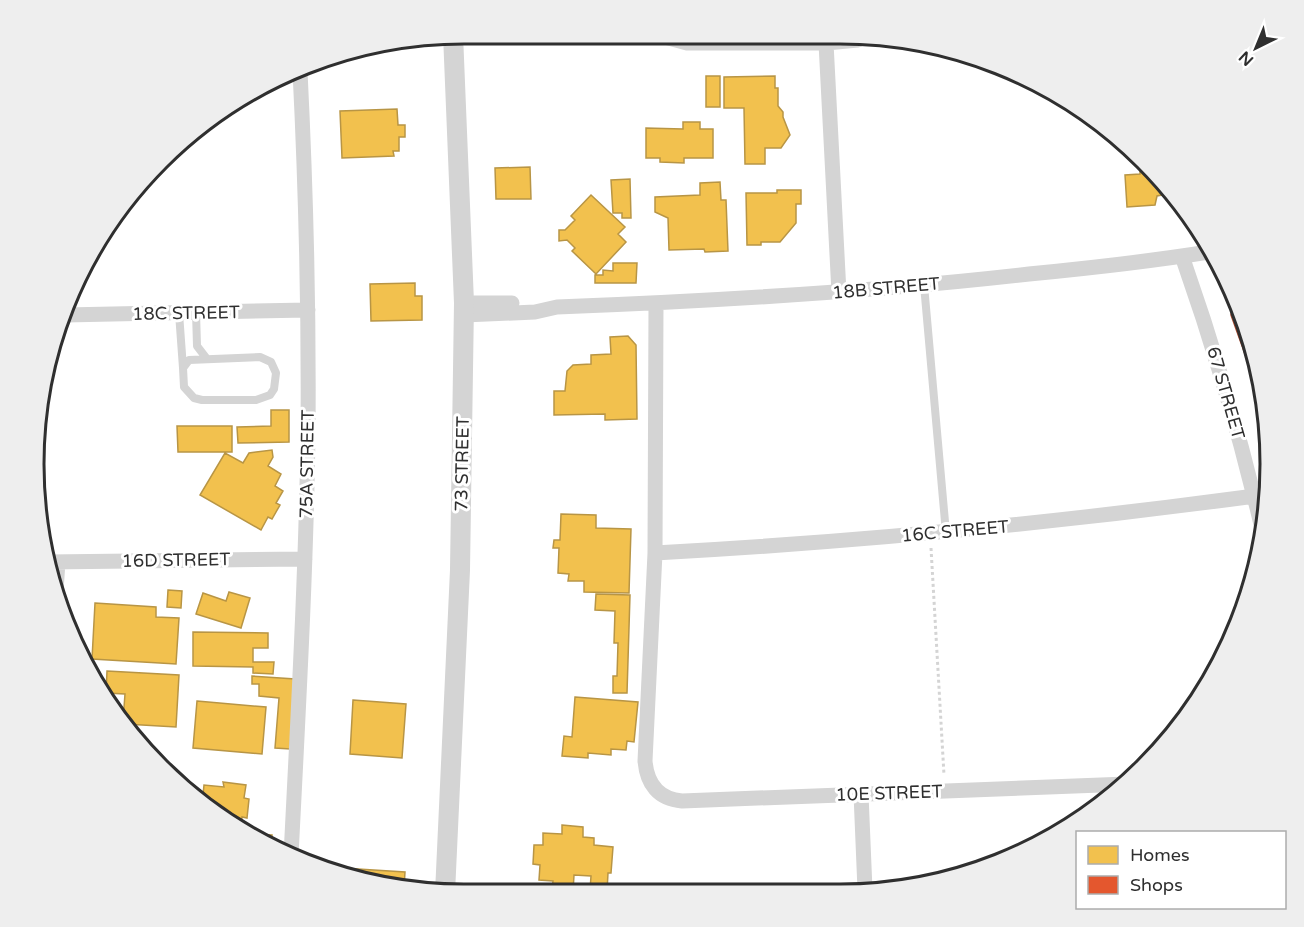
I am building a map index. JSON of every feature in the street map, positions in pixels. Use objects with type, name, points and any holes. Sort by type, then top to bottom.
[{"type":"street","name":"73 STREET","points":[[445,883],[460,570],[464,309],[453,44]]},
{"type":"street","points":[[826,44],[839,293]]},
{"type":"street","name":"75A STREET","points":[[291,846],[305,559],[308,310],[300,76]]},
{"type":"street","name":"18B STREET","points":[[464,309],[530,303],[557,308],[656,304],[839,293],[1203,253]]},
{"type":"street","name":"67 STREET","points":[[1182,256],[1234,416],[1258,510]]},
{"type":"street","points":[[655,553],[656,304]]},
{"type":"street","name":"18C STREET","points":[[71,315],[308,310]]},
{"type":"street","name":"16C STREET","points":[[655,553],[938,533],[1152,510],[1255,496]]},
{"type":"street","name":"10E STREET","points":[[655,553],[645,761],[649,781],[663,796],[682,801],[1110,785]]},
{"type":"street","name":"16D STREET","points":[[56,562],[305,559]]},
{"type":"street","points":[[861,794],[865,883]]},
{"type":"lane","points":[[924,285],[938,533]]},
{"type":"lane","points":[[196,312],[198,346],[207,359]]},
{"type":"lane","points":[[179,313],[184,387],[194,398],[256,400],[270,395],[276,382],[274,367],[266,358],[260,357],[189,360],[183,368]]},
{"type":"path","points":[[938,533],[945,791]]},
{"type":"building: Homes","points":[[706,76],[720,76],[720,107],[706,107]]},
{"type":"building: Homes","points":[[775,76],[778,106],[783,112],[790,135],[781,148],[765,148],[765,164],[745,164],[744,108],[724,108],[724,77]]},
{"type":"building: Homes","points":[[397,109],[398,125],[405,125],[405,137],[399,137],[399,151],[393,151],[394,156],[342,158],[340,111]]},
{"type":"building: Homes","points":[[683,122],[700,122],[700,129],[713,129],[713,158],[684,158],[684,163],[660,162],[660,158],[646,158],[646,128],[683,129]]},
{"type":"building: Homes","points":[[530,167],[531,199],[496,199],[495,168]]},
{"type":"building: Homes","points":[[1140,170],[1163,195],[1157,196],[1155,205],[1127,207],[1125,175],[1140,174]]},
{"type":"building: Homes","points":[[630,179],[631,218],[622,218],[622,213],[613,213],[611,180]]},
{"type":"building: Homes","points":[[720,182],[721,200],[726,200],[728,251],[669,250],[668,218],[655,212],[655,197],[700,195],[700,183]]},
{"type":"building: Homes","points":[[777,190],[801,190],[801,204],[796,204],[796,223],[780,242],[747,245],[746,193],[777,193]]},
{"type":"building: Homes","points":[[591,195],[625,227],[618,234],[626,242],[596,274],[572,251],[575,248],[567,240],[559,241],[559,230],[565,230],[575,220],[571,216]]},
{"type":"building: Homes","points":[[613,263],[637,263],[636,283],[595,283],[595,275],[603,275],[603,270],[613,271]]},
{"type":"building: Homes","points":[[415,283],[415,296],[422,296],[422,320],[371,321],[370,284]]},
{"type":"building: Homes","points":[[628,336],[636,345],[637,419],[605,420],[605,414],[554,415],[554,391],[565,391],[567,371],[573,365],[591,364],[591,355],[611,354],[610,337]]},
{"type":"building: Homes","points":[[271,410],[289,410],[289,442],[238,443],[237,427],[271,426]]},
{"type":"building: Homes","points":[[177,426],[232,426],[232,452],[178,452]]},
{"type":"building: Homes","points":[[272,450],[273,457],[268,466],[281,474],[275,486],[283,491],[276,503],[280,505],[272,519],[268,517],[261,530],[200,495],[225,453],[243,463],[249,453]]},
{"type":"building: Homes","points":[[561,514],[596,515],[596,528],[631,529],[629,593],[584,592],[584,581],[568,581],[569,574],[558,573],[559,548],[553,548],[554,540],[560,540]]},
{"type":"building: Homes","points":[[168,590],[182,591],[181,608],[167,607]]},
{"type":"building: Homes","points":[[229,592],[250,598],[241,628],[196,614],[203,593],[226,601]]},
{"type":"building: Homes","points":[[596,594],[630,595],[627,693],[613,693],[613,676],[617,676],[618,643],[614,643],[615,611],[595,610]]},
{"type":"building: Homes","points":[[95,603],[156,607],[156,617],[179,618],[176,664],[92,659]]},
{"type":"building: Homes","points":[[193,632],[268,633],[268,648],[253,648],[253,662],[274,662],[273,674],[253,673],[253,667],[193,666]]},
{"type":"building: Homes","points":[[107,671],[179,675],[176,727],[135,725],[124,710],[125,694],[112,693],[106,684]]},
{"type":"building: Homes","points":[[252,676],[295,679],[290,749],[275,748],[279,698],[259,696],[259,684],[252,684]]},
{"type":"building: Homes","points":[[575,697],[638,702],[634,742],[627,741],[626,750],[611,749],[611,755],[588,753],[588,758],[562,756],[564,736],[572,737]]},
{"type":"building: Homes","points":[[353,700],[406,704],[402,758],[350,754]]},
{"type":"building: Homes","points":[[197,701],[266,707],[262,754],[193,748]]},
{"type":"building: Homes","points":[[223,782],[246,785],[244,798],[249,799],[247,818],[242,817],[242,820],[203,793],[204,785],[224,787]]},
{"type":"building: Homes","points":[[562,825],[583,827],[583,837],[594,838],[594,845],[613,847],[611,873],[608,873],[607,884],[590,884],[591,876],[574,875],[573,884],[553,884],[553,881],[539,880],[540,865],[533,864],[534,845],[543,845],[543,833],[562,834]]},
{"type":"building: Homes","points":[[354,869],[405,872],[405,879]]},
{"type":"building: Shops","points":[[1232,310],[1247,360],[1231,315]]}]
